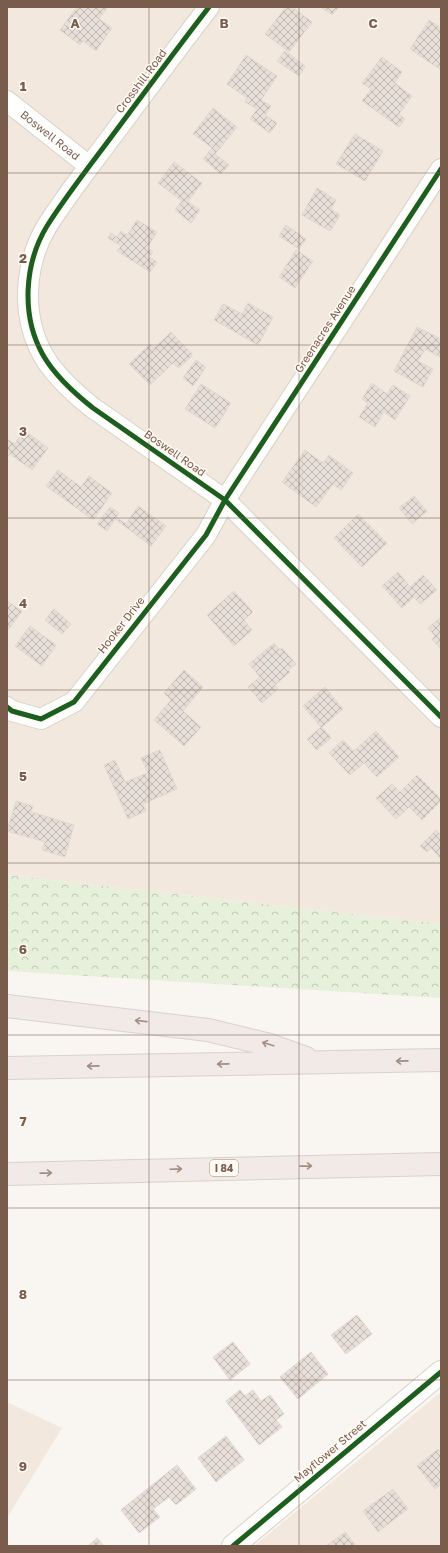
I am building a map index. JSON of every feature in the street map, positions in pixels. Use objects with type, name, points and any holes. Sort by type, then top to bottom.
[{"type":"highway","points":[[7,1006],[208,1030],[270,1045],[318,1062]]},
{"type":"highway","points":[[7,1068],[441,1060]]},
{"type":"highway","name":"I 84","points":[[7,1174],[441,1164]]},
{"type":"street","name":"Crosshill Road","points":[[89,166],[209,7]]},
{"type":"street","name":"Boswell Road","points":[[7,102],[89,166],[47,226],[30,267],[28,309],[33,331],[44,355],[62,380],[92,408],[225,500],[441,717]]},
{"type":"street","name":"Greenacres Avenue","points":[[225,500],[441,169]]},
{"type":"street","name":"Hooker Drive","points":[[7,707],[12,711],[41,719],[74,702],[206,535],[225,500]]},
{"type":"street","name":"Mayflower Street","points":[[233,1546],[441,1372]]},
{"type":"shaded area","points":[[7,7],[441,7],[441,924],[7,875]]},
{"type":"shaded area","points":[[441,1392],[441,1546],[254,1546]]},
{"type":"shaded area","points":[[7,1402],[62,1428],[7,1518]]},
{"type":"green space","points":[[7,875],[441,924],[441,998],[7,971]]},
{"type":"building","points":[[77,7],[108,7],[99,19],[112,28],[96,51],[83,41],[80,45],[60,30]]},
{"type":"building","points":[[286,7],[292,7],[312,22],[289,52],[265,34]]},
{"type":"building","points":[[321,7],[339,7],[332,15]]},
{"type":"building","points":[[429,20],[441,28],[441,70],[410,49]]},
{"type":"building","points":[[285,51],[304,65],[305,67],[299,76],[277,61]]},
{"type":"building","points":[[246,55],[277,76],[261,100],[271,106],[265,115],[277,123],[270,133],[250,119],[257,109],[245,102],[247,98],[227,84]]},
{"type":"building","points":[[382,57],[402,72],[395,83],[412,96],[399,114],[405,119],[399,127],[362,101],[371,89],[362,83]]},
{"type":"building","points":[[213,108],[237,127],[215,154],[229,165],[221,174],[203,159],[212,148],[193,134]]},
{"type":"building","points":[[355,134],[383,151],[365,181],[336,164]]},
{"type":"building","points":[[174,162],[202,183],[188,202],[200,210],[191,223],[175,210],[182,201],[158,183]]},
{"type":"building","points":[[317,188],[336,200],[331,209],[340,215],[330,231],[302,215]]},
{"type":"building","points":[[137,220],[157,232],[147,248],[153,252],[149,257],[157,262],[150,272],[117,251],[121,246],[108,238],[111,233],[117,237],[121,231],[127,235]]},
{"type":"building","points":[[286,225],[306,239],[299,249],[279,236]]},
{"type":"building","points":[[296,250],[313,261],[295,288],[279,277]]},
{"type":"building","points":[[248,303],[273,317],[258,345],[214,320],[223,304],[242,314]]},
{"type":"building","points":[[417,327],[441,339],[440,357],[425,349],[418,361],[433,369],[423,387],[394,371]]},
{"type":"building","points":[[171,332],[192,354],[192,356],[179,368],[173,363],[150,385],[129,364],[150,344],[154,348]]},
{"type":"building","points":[[196,360],[206,367],[193,386],[183,378]]},
{"type":"building","points":[[372,383],[387,394],[393,385],[410,396],[395,420],[384,412],[375,427],[359,417],[368,403],[362,399]]},
{"type":"building","points":[[201,384],[231,403],[215,428],[185,409]]},
{"type":"building","points":[[24,430],[48,448],[32,470],[10,454],[7,457],[7,439],[15,444]]},
{"type":"building","points":[[305,450],[323,463],[329,455],[353,473],[341,490],[333,484],[316,507],[282,482]]},
{"type":"building","points":[[58,470],[81,487],[89,476],[112,493],[93,520],[46,486]]},
{"type":"building","points":[[414,496],[427,511],[412,524],[399,508]]},
{"type":"building","points":[[138,506],[166,526],[151,546],[115,519],[107,531],[97,524],[110,507],[119,513],[116,517],[126,524]]},
{"type":"building","points":[[358,514],[387,543],[362,567],[334,538]]},
{"type":"building","points":[[398,572],[410,587],[423,575],[437,590],[420,604],[414,597],[402,608],[382,586]]},
{"type":"building","points":[[234,591],[253,612],[244,620],[252,630],[234,646],[207,615]]},
{"type":"building","points":[[7,601],[22,611],[9,629],[7,628]]},
{"type":"building","points":[[54,609],[71,624],[62,634],[45,620]]},
{"type":"building","points":[[441,617],[441,649],[432,639],[435,636],[428,628]]},
{"type":"building","points":[[30,626],[56,645],[42,666],[15,646]]},
{"type":"building","points":[[274,643],[280,650],[282,648],[296,664],[288,670],[290,672],[275,685],[278,689],[262,703],[248,687],[260,677],[249,664]]},
{"type":"building","points":[[184,670],[203,687],[183,711],[201,727],[184,746],[154,720],[171,700],[164,693]]},
{"type":"building","points":[[325,687],[343,709],[322,727],[331,738],[317,750],[307,739],[321,727],[303,706]]},
{"type":"building","points":[[376,731],[399,757],[377,777],[364,763],[350,775],[329,753],[343,740],[354,751]]},
{"type":"building","points":[[160,750],[177,789],[143,804],[146,811],[128,819],[104,765],[115,760],[125,782],[148,773],[141,758]]},
{"type":"building","points":[[417,775],[441,799],[441,801],[422,820],[409,807],[396,819],[376,798],[392,784],[400,792]]},
{"type":"building","points":[[16,801],[33,806],[31,812],[74,825],[65,857],[42,850],[45,842],[7,831]]},
{"type":"building","points":[[436,830],[441,835],[441,859],[431,848],[427,852],[420,846]]},
{"type":"building","points":[[357,1315],[372,1334],[346,1354],[331,1335]]},
{"type":"building","points":[[233,1342],[250,1364],[230,1380],[213,1357]]},
{"type":"building","points":[[311,1352],[328,1374],[298,1399],[280,1377]]},
{"type":"building","points":[[240,1390],[245,1396],[253,1390],[261,1401],[270,1395],[284,1414],[276,1420],[282,1427],[259,1445],[226,1401]]},
{"type":"building","points":[[226,1436],[244,1460],[216,1482],[198,1458]]},
{"type":"building","points":[[438,1449],[441,1452],[441,1484],[435,1489],[417,1466]]},
{"type":"building","points":[[177,1465],[196,1489],[176,1505],[169,1497],[153,1509],[160,1517],[139,1533],[121,1510]]},
{"type":"building","points":[[393,1489],[408,1509],[378,1532],[363,1511]]},
{"type":"building","points":[[345,1532],[356,1546],[326,1546]]},
{"type":"building","points":[[97,1538],[104,1546],[88,1546]]},
{"type":"cycle path","points":[[209,7],[77,182],[47,226],[39,241],[30,273],[28,290],[31,324],[36,340],[48,363],[72,390],[93,408],[225,500],[441,717]]},
{"type":"cycle path","points":[[7,707],[12,711],[41,719],[74,702],[206,535],[225,500],[441,169]]},
{"type":"cycle path","points":[[233,1546],[441,1372]]}]
